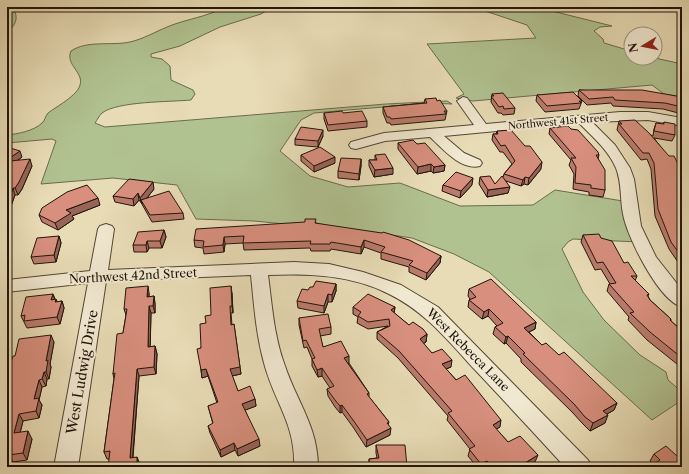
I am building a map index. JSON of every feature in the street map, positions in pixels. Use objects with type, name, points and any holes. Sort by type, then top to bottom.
[{"type":"street","points":[[463,102],[482,128]]},
{"type":"street","name":"Northwest 41st Street","points":[[356,145],[384,137],[582,119],[634,116],[682,122]]},
{"type":"street","points":[[582,119],[614,153],[623,166],[628,180],[631,220],[637,237],[654,267],[682,301]]},
{"type":"street","points":[[433,133],[449,149],[459,156],[475,163]]},
{"type":"street","name":"West Ludwig Drive","points":[[66,467],[106,228]]},
{"type":"street","name":"West Rebecca Lane","points":[[259,270],[294,268],[343,273],[378,282],[414,299],[432,312],[580,467]]},
{"type":"street","points":[[259,270],[267,334],[280,382],[304,432],[308,451],[306,467]]},
{"type":"street","name":"Northwest 42nd Street","points":[[7,286],[98,276],[259,270]]},
{"type":"green space","points":[[7,7],[13,7],[16,15],[16,21],[7,33]]},
{"type":"green space","points":[[225,7],[273,7],[261,14],[220,27],[180,46],[151,54],[151,57],[162,59],[170,66],[171,80],[193,90],[195,94],[191,100],[120,106],[102,113],[95,123],[105,127],[386,104],[447,101],[452,104],[429,103],[314,113],[301,120],[280,151],[310,176],[348,187],[400,183],[460,206],[533,205],[555,190],[629,202],[639,242],[573,239],[562,249],[583,292],[604,320],[640,355],[666,372],[668,380],[682,392],[682,400],[652,420],[489,272],[454,254],[412,238],[378,233],[254,221],[196,219],[177,185],[113,178],[41,184],[56,141],[52,139],[7,143],[7,135],[25,132],[39,126],[48,113],[71,97],[78,89],[81,80],[70,60],[71,51],[92,44],[135,41],[174,24],[211,13]]},
{"type":"green space","points":[[473,7],[536,7],[612,26],[600,27],[594,31],[603,39],[604,43],[623,49],[623,66],[663,66],[663,60],[682,64],[682,97],[664,94],[652,85],[473,101],[456,98],[464,94],[427,44],[536,38],[527,25]]},
{"type":"building","points":[[579,90],[642,90],[682,97],[682,107],[665,103],[615,100],[613,97],[589,99]]},
{"type":"building","points":[[573,92],[582,101],[579,101],[581,103],[547,106],[537,95]]},
{"type":"building","points":[[503,93],[515,108],[504,109],[503,106],[499,107],[491,96],[494,96],[492,94]]},
{"type":"building","points":[[436,98],[437,101],[440,100],[447,111],[444,111],[446,114],[391,119],[390,117],[387,117],[383,107],[427,103],[425,99]]},
{"type":"building","points":[[342,111],[343,113],[362,111],[367,121],[328,125],[324,113]]},
{"type":"building","points":[[635,120],[649,133],[669,156],[674,156],[680,165],[682,175],[682,257],[671,242],[658,209],[654,163],[649,153],[643,153],[619,124],[622,124],[619,121]]},
{"type":"building","points":[[664,122],[675,124],[675,135],[654,131],[656,123],[664,124]]},
{"type":"building","points":[[568,126],[571,129],[578,130],[598,152],[599,155],[596,155],[605,170],[605,190],[591,188],[591,185],[575,183],[576,167],[571,158],[576,158],[550,128]]},
{"type":"building","points":[[301,127],[323,130],[318,141],[295,139]]},
{"type":"building","points":[[511,130],[525,146],[530,146],[542,162],[529,178],[525,177],[523,180],[504,174],[515,161],[505,145],[501,146],[493,134],[498,134],[497,131]]},
{"type":"building","points":[[413,140],[417,144],[425,143],[445,165],[434,167],[431,164],[418,167],[398,143]]},
{"type":"building","points":[[7,147],[20,151],[8,159]]},
{"type":"building","points":[[320,147],[335,157],[314,166],[301,155]]},
{"type":"building","points":[[385,154],[393,168],[375,170],[369,160],[377,160],[375,155]]},
{"type":"building","points":[[341,158],[361,159],[359,174],[338,171]]},
{"type":"building","points":[[30,159],[19,182],[15,188],[13,188],[9,199],[7,199],[7,168],[10,161]]},
{"type":"building","points":[[456,172],[473,178],[461,191],[443,185]]},
{"type":"building","points":[[490,176],[495,184],[502,176],[510,187],[488,190],[480,177]]},
{"type":"building","points":[[129,179],[153,182],[140,198],[138,193],[133,199],[113,196]]},
{"type":"building","points":[[87,185],[98,198],[66,210],[71,213],[55,223],[39,215],[42,208],[67,192]]},
{"type":"building","points":[[169,191],[183,213],[150,215],[141,200]]},
{"type":"building","points":[[305,219],[316,219],[315,223],[383,232],[409,240],[441,256],[427,273],[409,265],[413,261],[381,252],[385,247],[364,240],[361,247],[331,242],[330,244],[310,244],[311,241],[243,243],[244,236],[224,237],[223,245],[203,247],[204,241],[194,240],[196,229],[305,222]]},
{"type":"building","points":[[164,230],[160,241],[147,241],[146,245],[133,245],[138,232]]},
{"type":"building","points":[[599,234],[601,238],[612,241],[624,263],[628,262],[637,276],[631,276],[649,294],[647,295],[650,300],[682,331],[682,358],[650,332],[630,313],[634,312],[609,284],[616,283],[603,262],[597,263],[583,235]]},
{"type":"building","points":[[59,236],[54,255],[31,257],[37,238]]},
{"type":"building","points":[[491,279],[536,322],[524,328],[542,345],[546,343],[559,355],[564,352],[617,403],[603,411],[608,415],[593,423],[585,417],[575,405],[523,354],[525,353],[508,336],[506,337],[495,327],[503,323],[489,309],[484,312],[469,300],[476,297],[469,289]]},
{"type":"building","points":[[316,281],[336,284],[332,295],[328,294],[324,306],[297,301],[302,289],[308,290],[310,287],[313,287]]},
{"type":"building","points":[[148,286],[147,297],[154,296],[153,306],[149,306],[148,347],[155,346],[154,367],[137,369],[130,458],[137,457],[137,467],[108,467],[110,451],[104,452],[115,373],[113,374],[117,334],[123,333],[127,309],[124,309],[126,288]]},
{"type":"building","points":[[231,286],[231,325],[234,324],[240,367],[230,369],[238,391],[250,386],[255,399],[242,404],[259,439],[237,449],[234,443],[220,450],[208,426],[213,423],[208,406],[218,402],[206,369],[201,370],[197,349],[201,348],[200,324],[206,323],[205,316],[211,315],[210,288]]},
{"type":"building","points":[[53,294],[51,300],[56,299],[55,302],[62,301],[57,317],[24,321],[25,315],[21,316],[26,297]]},
{"type":"building","points":[[368,294],[395,307],[391,310],[409,325],[413,322],[423,329],[427,334],[420,339],[432,353],[442,349],[452,360],[442,364],[456,380],[465,375],[501,420],[493,425],[508,442],[520,436],[538,455],[525,463],[528,467],[492,467],[487,461],[481,464],[469,449],[475,446],[448,413],[452,411],[399,351],[377,332],[390,326],[389,319],[368,322],[358,316],[361,312],[353,307]]},
{"type":"building","points":[[328,314],[331,327],[319,329],[323,347],[341,341],[349,356],[344,358],[369,393],[367,394],[389,422],[387,423],[391,428],[367,440],[342,405],[340,406],[327,389],[334,386],[322,368],[317,370],[312,359],[315,358],[306,340],[303,341],[299,318]]},
{"type":"building","points":[[51,335],[46,361],[48,360],[46,372],[44,372],[42,379],[39,380],[34,399],[39,398],[36,411],[19,414],[14,433],[28,431],[23,453],[9,455],[7,461],[7,376],[13,356],[15,356],[19,339]]},
{"type":"building","points":[[376,445],[405,445],[407,467],[370,467],[369,459],[379,458]]},
{"type":"building","points":[[666,446],[677,456],[682,453],[682,467],[649,467],[660,460],[654,454]]}]
